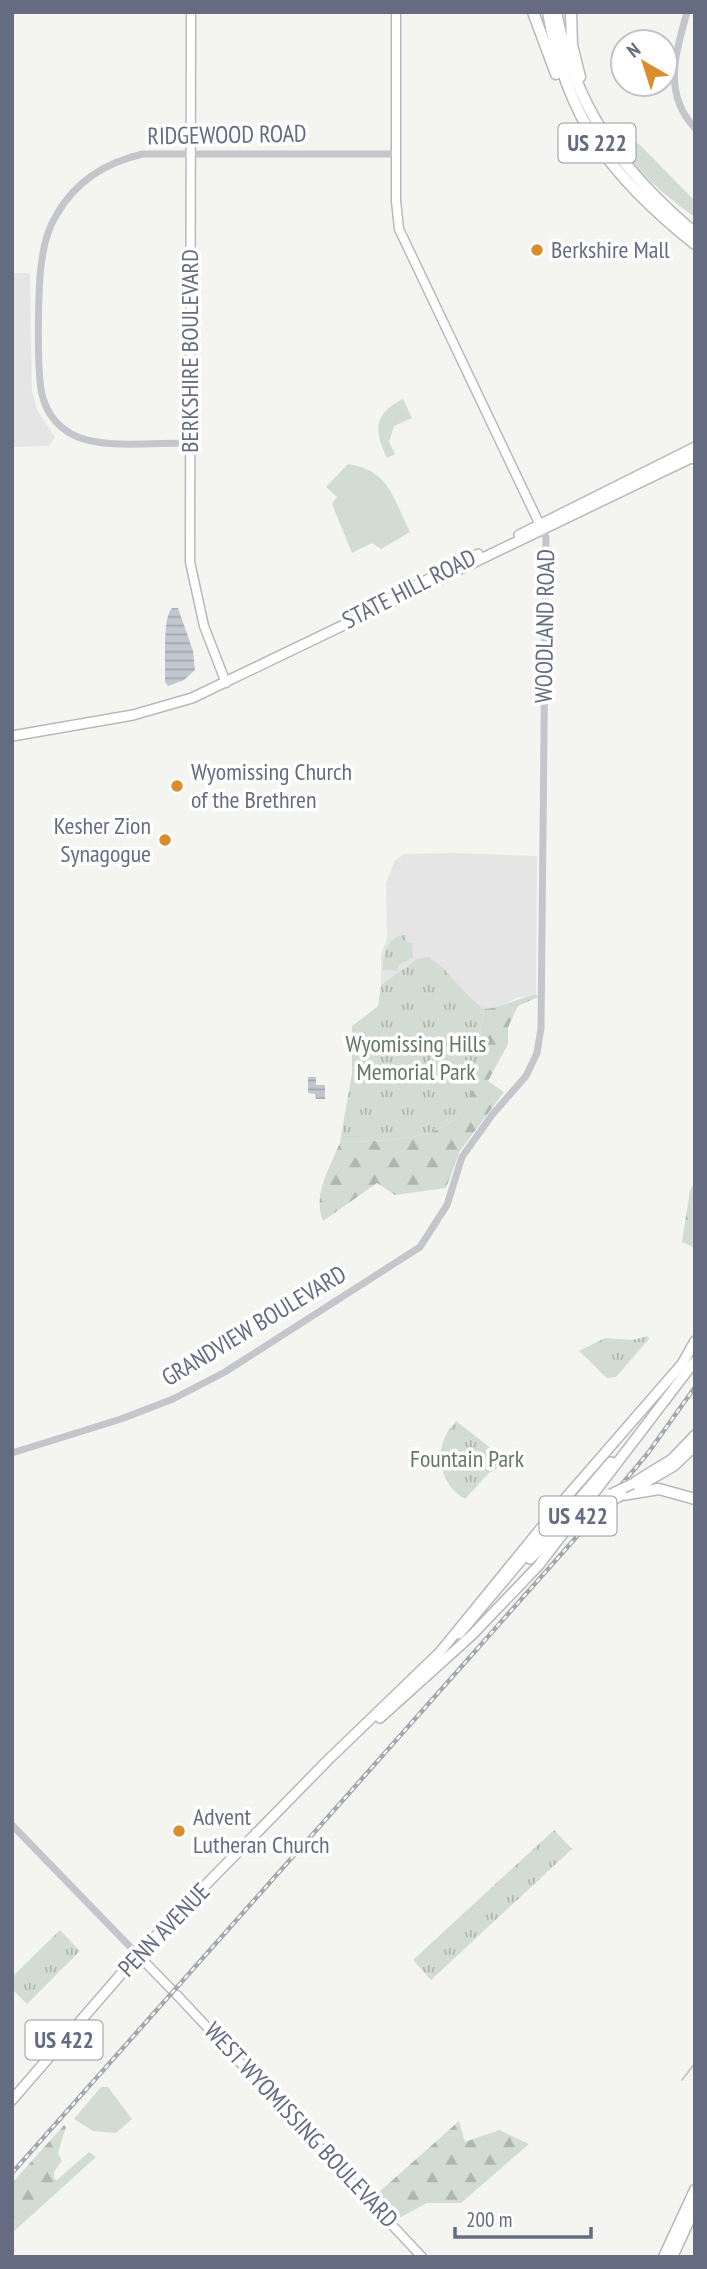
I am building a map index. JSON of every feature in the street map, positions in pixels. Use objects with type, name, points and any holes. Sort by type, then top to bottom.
[{"type":"highway","points":[[534,12],[550,60],[579,125],[617,173]]},
{"type":"highway","name":"US 222","points":[[548,12],[560,68],[573,102],[617,173],[648,207],[695,244]]},
{"type":"highway","name":"US 222","points":[[556,12],[568,62],[580,93],[614,154],[650,194],[695,233]]},
{"type":"highway","points":[[571,12],[572,46],[580,77],[614,154]]},
{"type":"highway","points":[[650,194],[695,226]]},
{"type":"highway","points":[[622,1495],[659,1489],[695,1499]]},
{"type":"highway","points":[[664,2257],[695,2190]]},
{"type":"highway","points":[[672,2257],[695,2207]]},
{"type":"main road","name":"BERKSHIRE BOULEVARD","points":[[191,12],[192,575],[204,626],[225,680]]},
{"type":"main road","name":"WOODLAND ROAD","points":[[396,12],[396,213],[404,243],[540,526]]},
{"type":"main road","name":"STATE HILL ROAD","points":[[12,739],[191,698],[695,447]]},
{"type":"main road","name":"STATE HILL ROAD","points":[[540,526],[694,458]]},
{"type":"main road","name":"PENN AVENUE","points":[[442,1655],[563,1501],[682,1364],[695,1342]]},
{"type":"main road","name":"PENN AVENUE","points":[[12,2100],[138,1955],[323,1768],[539,1565],[695,1361]]},
{"type":"main road","points":[[563,1501],[571,1504],[580,1499],[650,1421]]},
{"type":"main road","name":"PENN AVENUE","points":[[442,1655],[543,1536],[575,1514],[672,1459],[695,1435]]},
{"type":"main road","name":"PENN AVENUE","points":[[442,1655],[534,1555],[563,1528],[674,1466],[695,1446]]},
{"type":"main road","name":"WEST WYOMISSING BOULEVARD","points":[[138,1955],[422,2257]]},
{"type":"street","points":[[687,12],[673,78],[680,107],[695,128]]},
{"type":"street","name":"RIDGEWOOD ROAD","points":[[190,443],[95,442],[72,434],[58,423],[46,406],[40,372],[41,261],[48,232],[64,203],[87,179],[120,160],[149,154],[396,154]]},
{"type":"street","name":"WOODLAND ROAD","points":[[447,1205],[462,1157],[531,1068],[541,1028],[546,537],[540,526]]},
{"type":"street","name":"GRANDVIEW BOULEVARD","points":[[12,1453],[148,1410],[215,1377],[420,1247],[447,1205]]},
{"type":"street","points":[[12,1825],[138,1955]]},
{"type":"shaded area","points":[[12,273],[30,273],[32,391],[37,410],[55,437],[49,446],[12,447]]},
{"type":"shaded area","points":[[172,608],[178,608],[193,651],[195,670],[184,680],[168,686],[165,682],[166,631]]},
{"type":"shaded area","points":[[405,854],[537,856],[536,994],[516,998],[499,1008],[484,1009],[465,997],[453,978],[417,959],[381,985],[381,955],[387,938],[386,883],[395,860]]},
{"type":"shaded area","points":[[308,1077],[316,1077],[316,1085],[325,1085],[325,1099],[316,1099],[315,1094],[308,1093]]},
{"type":"green space","points":[[619,130],[641,146],[695,201],[695,217],[661,191],[629,158],[616,134]]},
{"type":"green space","points":[[403,399],[412,418],[394,426],[389,442],[395,454],[387,458],[378,431],[379,424],[386,411]]},
{"type":"green space","points":[[348,464],[373,472],[381,479],[394,497],[410,532],[381,549],[372,543],[352,553],[332,504],[337,497],[326,487]]},
{"type":"green space","points":[[406,935],[406,942],[412,943],[413,957],[398,966],[398,971],[383,970],[387,947],[394,939]]},
{"type":"green space","name":"Wyomissing Hills Memorial Park","points":[[429,957],[484,1009],[480,1032],[488,1054],[470,1097],[456,1118],[431,1132],[401,1139],[340,1142],[352,1073],[352,1026],[378,1006],[381,985],[417,959]]},
{"type":"green space","points":[[536,994],[538,997],[518,1006],[508,1027],[508,1044],[488,1081],[504,1092],[460,1151],[446,1188],[395,1195],[377,1183],[323,1221],[320,1211],[321,1191],[340,1142],[416,1136],[445,1126],[456,1118],[469,1097],[488,1054],[480,1032],[484,1009]]},
{"type":"green space","points":[[695,1182],[695,1248],[682,1242],[690,1190]]},
{"type":"green space","points":[[648,1336],[649,1339],[616,1377],[607,1378],[579,1351],[605,1338],[632,1340]]},
{"type":"green space","name":"Fountain Park","points":[[456,1421],[506,1460],[504,1465],[489,1473],[465,1499],[448,1483],[441,1463],[443,1441]]},
{"type":"green space","points":[[554,1830],[572,1849],[431,1980],[413,1960]]},
{"type":"green space","points":[[60,1930],[80,1951],[27,2004],[12,1989],[12,1977]]},
{"type":"green space","points":[[101,2087],[108,2087],[132,2119],[116,2133],[93,2131],[74,2119]]},
{"type":"green space","points":[[459,2121],[465,2142],[499,2130],[529,2144],[461,2203],[427,2203],[399,2218],[378,2193]]},
{"type":"green space","points":[[64,2125],[66,2127],[58,2153],[62,2161],[54,2172],[54,2179],[57,2180],[89,2152],[96,2157],[12,2233],[12,2183]]},
{"type":"waterway","points":[[682,2080],[695,2063]]},
{"type":"railway","points":[[12,2173],[596,1515],[648,1453],[695,1387]]},
{"type":"place","name":"Berkshire Mall","points":[[537,250]]},
{"type":"place","name":"Wyomissing Church of the Brethren","points":[[177,786]]},
{"type":"place","name":"Kesher Zion Synagogue","points":[[165,840]]},
{"type":"place","name":"Advent Lutheran Church","points":[[179,1831]]}]
